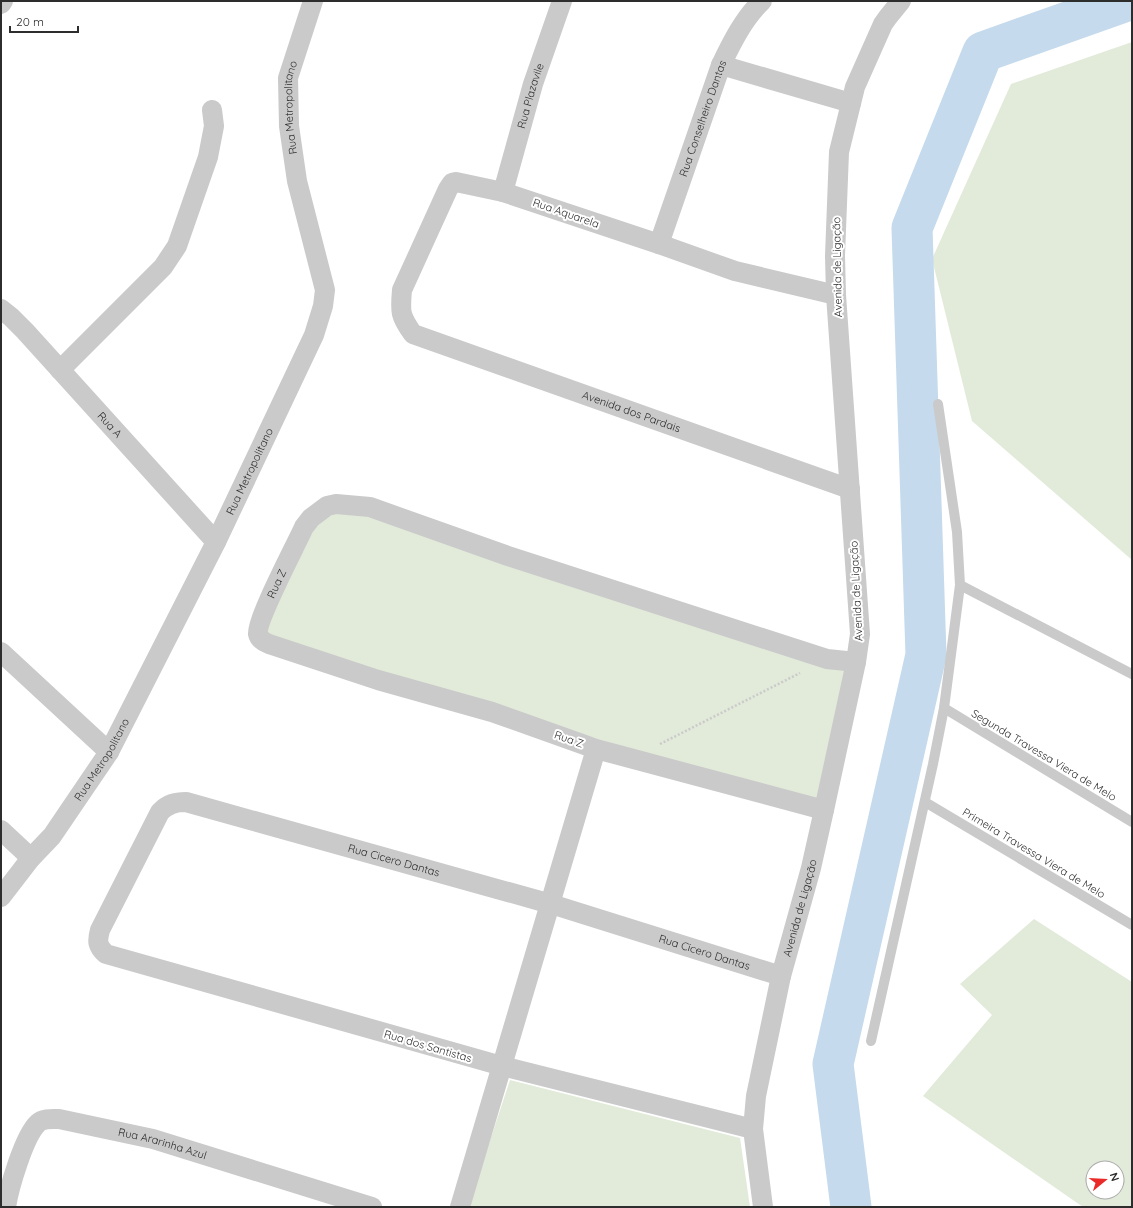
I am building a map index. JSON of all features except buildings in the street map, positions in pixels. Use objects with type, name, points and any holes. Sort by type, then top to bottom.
[{"type":"street","name":"Rua Metropolitano","points":[[1,897],[31,858],[52,836],[109,752],[216,542],[314,336],[325,290],[297,181],[289,126],[288,78],[313,1]]},
{"type":"street","name":"Rua Plazavile","points":[[503,192],[534,84],[562,1]]},
{"type":"street","name":"Rua Conselheiro Dantas","points":[[659,244],[721,65],[751,11],[762,1]]},
{"type":"street","name":"Avenida de Ligação","points":[[763,1207],[753,1129],[756,1096],[781,976],[811,868],[856,662],[860,634],[836,295],[839,152],[855,87],[883,24],[901,1]]},
{"type":"street","points":[[721,65],[851,103]]},
{"type":"street","points":[[60,370],[163,267],[177,246],[208,157],[214,126],[212,110]]},
{"type":"street","name":"Rua Aquarela","points":[[413,334],[403,320],[400,308],[402,290],[450,186],[456,182],[503,192],[735,271],[836,295]]},
{"type":"street","name":"Rua A","points":[[1,309],[25,331],[216,542]]},
{"type":"street","name":"Avenida dos Pardais","points":[[413,334],[850,489]]},
{"type":"street","name":"Rua Z","points":[[824,810],[596,749],[492,712],[378,680],[269,644],[261,640],[258,635],[258,628],[264,612],[310,518],[327,506],[336,504],[370,507],[508,556],[827,659],[856,662]]},
{"type":"street","points":[[1,652],[109,752]]},
{"type":"street","points":[[460,1207],[596,749]]},
{"type":"street","name":"Rua Cicero Dantas","points":[[106,954],[99,946],[98,940],[100,930],[160,812],[175,802],[186,802],[551,904],[781,976]]},
{"type":"street","points":[[1,830],[31,858]]},
{"type":"street","name":"Rua dos Santistas","points":[[106,954],[502,1066],[753,1129]]},
{"type":"street","name":"Rua Ararinha Azul","points":[[6,1207],[22,1151],[30,1134],[39,1122],[50,1119],[59,1119],[153,1139],[372,1207]]},
{"type":"lane","points":[[871,1041],[925,802],[944,708],[960,585],[957,532],[938,404]]},
{"type":"lane","points":[[960,585],[1132,674]]},
{"type":"lane","name":"Segunda Travessa Viera de Melo","points":[[944,708],[1132,822]]},
{"type":"lane","name":"Primeira Travessa Viera de Melo","points":[[925,802],[1132,925]]},
{"type":"path","points":[[631,759],[827,659]]},
{"type":"green space","points":[[1132,42],[1132,560],[972,421],[932,259],[1011,84]]},
{"type":"green space","points":[[335,500],[858,663],[826,808],[261,637],[307,526]]},
{"type":"green space","points":[[1034,919],[1132,982],[1132,1207],[1083,1207],[923,1096],[992,1015],[960,984]]},
{"type":"green space","points":[[510,1080],[740,1138],[750,1207],[468,1207]]},
{"type":"waterway","points":[[851,1207],[833,1064],[926,655],[912,228],[983,52],[1127,1]]}]
